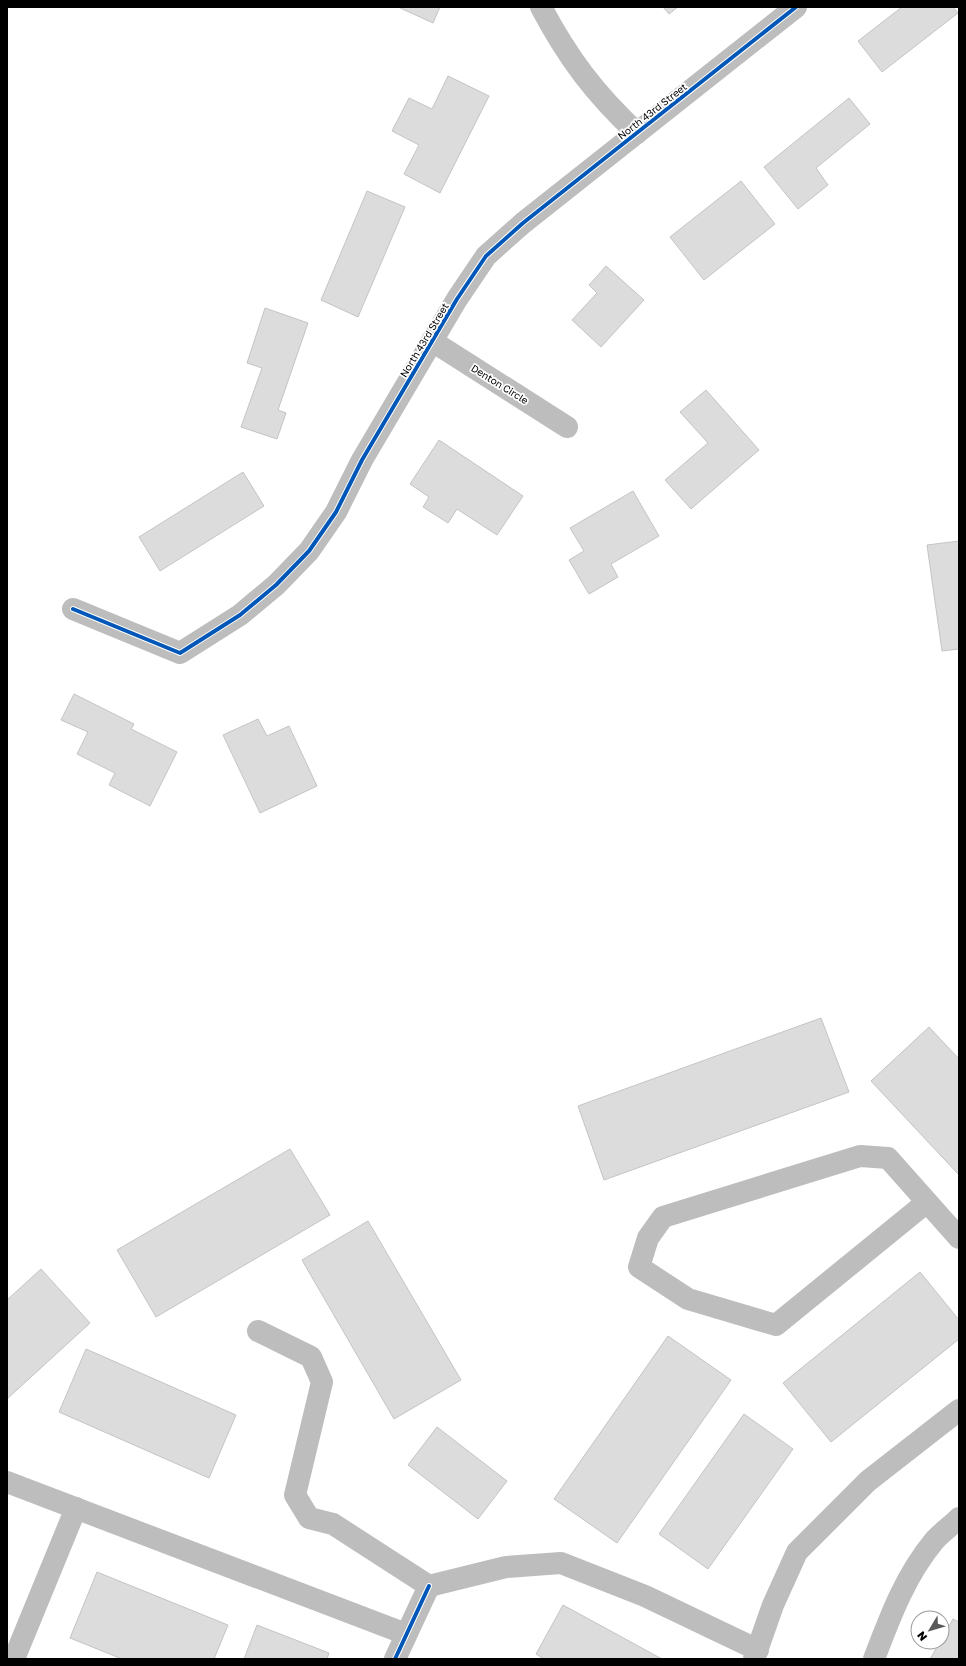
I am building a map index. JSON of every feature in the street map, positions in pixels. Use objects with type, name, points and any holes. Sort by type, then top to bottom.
[{"type":"street","points":[[541,7],[560,42],[580,73],[637,133]]},
{"type":"street","name":"North 43rd Street","points":[[73,609],[180,653],[240,614],[276,585],[309,551],[336,512],[362,460],[432,341],[486,256],[523,223],[796,7]]},
{"type":"street","name":"Denton Circle","points":[[432,341],[567,427]]},
{"type":"street","points":[[927,1202],[776,1325],[688,1299],[640,1267],[648,1238],[663,1217],[860,1156],[888,1158],[959,1238]]},
{"type":"street","points":[[258,1331],[311,1357],[322,1382],[295,1495],[309,1518],[333,1524],[429,1586],[506,1567],[561,1563],[645,1596],[756,1654],[773,1606],[797,1552],[868,1481],[959,1410]]},
{"type":"street","points":[[7,1482],[406,1634]]},
{"type":"street","points":[[14,1659],[76,1508]]},
{"type":"street","points":[[874,1659],[898,1597],[916,1566],[935,1540],[959,1518]]},
{"type":"street","points":[[395,1659],[429,1586]]},
{"type":"building","points":[[398,7],[440,7],[433,23]]},
{"type":"building","points":[[663,7],[678,7],[669,14]]},
{"type":"building","points":[[902,7],[953,7],[958,13],[882,72],[858,41]]},
{"type":"building","points":[[448,76],[489,96],[440,193],[404,174],[419,145],[392,131],[409,98],[432,109]]},
{"type":"building","points":[[849,98],[870,124],[816,168],[828,185],[798,209],[764,167]]},
{"type":"building","points":[[741,181],[775,224],[704,280],[670,237]]},
{"type":"building","points":[[367,191],[405,207],[358,317],[321,300]]},
{"type":"building","points":[[606,266],[644,300],[601,347],[572,320],[597,293],[589,285]]},
{"type":"building","points":[[265,308],[308,323],[278,410],[286,413],[277,439],[241,427],[262,368],[247,363]]},
{"type":"building","points":[[706,390],[759,450],[691,509],[665,480],[708,443],[680,412]]},
{"type":"building","points":[[439,440],[523,496],[497,535],[457,509],[448,523],[423,507],[429,497],[410,484]]},
{"type":"building","points":[[243,472],[264,506],[160,571],[139,537]]},
{"type":"building","points":[[633,491],[659,536],[611,564],[618,577],[589,594],[569,560],[584,551],[570,528]]},
{"type":"building","points":[[959,541],[959,649],[942,651],[927,545]]},
{"type":"building","points":[[74,694],[134,724],[131,729],[177,752],[150,806],[109,785],[115,773],[77,754],[88,732],[61,720]]},
{"type":"building","points":[[258,719],[267,736],[289,726],[317,786],[260,813],[223,735]]},
{"type":"building","points":[[821,1018],[849,1092],[604,1180],[578,1106]]},
{"type":"building","points":[[929,1027],[959,1059],[959,1175],[871,1081]]},
{"type":"building","points":[[290,1149],[330,1215],[156,1317],[117,1250]]},
{"type":"building","points":[[368,1221],[461,1380],[394,1419],[302,1260]]},
{"type":"building","points":[[41,1269],[90,1323],[7,1399],[7,1300]]},
{"type":"building","points":[[920,1272],[959,1320],[959,1339],[831,1442],[783,1383]]},
{"type":"building","points":[[668,1336],[731,1380],[617,1543],[554,1499]]},
{"type":"building","points":[[86,1349],[236,1415],[209,1478],[59,1412]]},
{"type":"building","points":[[744,1414],[793,1449],[708,1569],[659,1534]]},
{"type":"building","points":[[437,1427],[507,1481],[478,1519],[408,1465]]},
{"type":"building","points":[[97,1572],[228,1625],[214,1659],[122,1659],[70,1638]]},
{"type":"building","points":[[563,1605],[662,1659],[544,1659],[536,1654]]},
{"type":"building","points":[[953,1619],[959,1622],[959,1659],[930,1659],[935,1650],[950,1650],[950,1624]]},
{"type":"building","points":[[257,1625],[329,1653],[327,1659],[244,1659]]},
{"type":"cycle path","points":[[73,609],[180,653],[240,615],[276,585],[309,551],[336,512],[362,460],[457,299],[486,256],[523,223],[796,7]]},
{"type":"cycle path","points":[[395,1659],[429,1586]]}]
